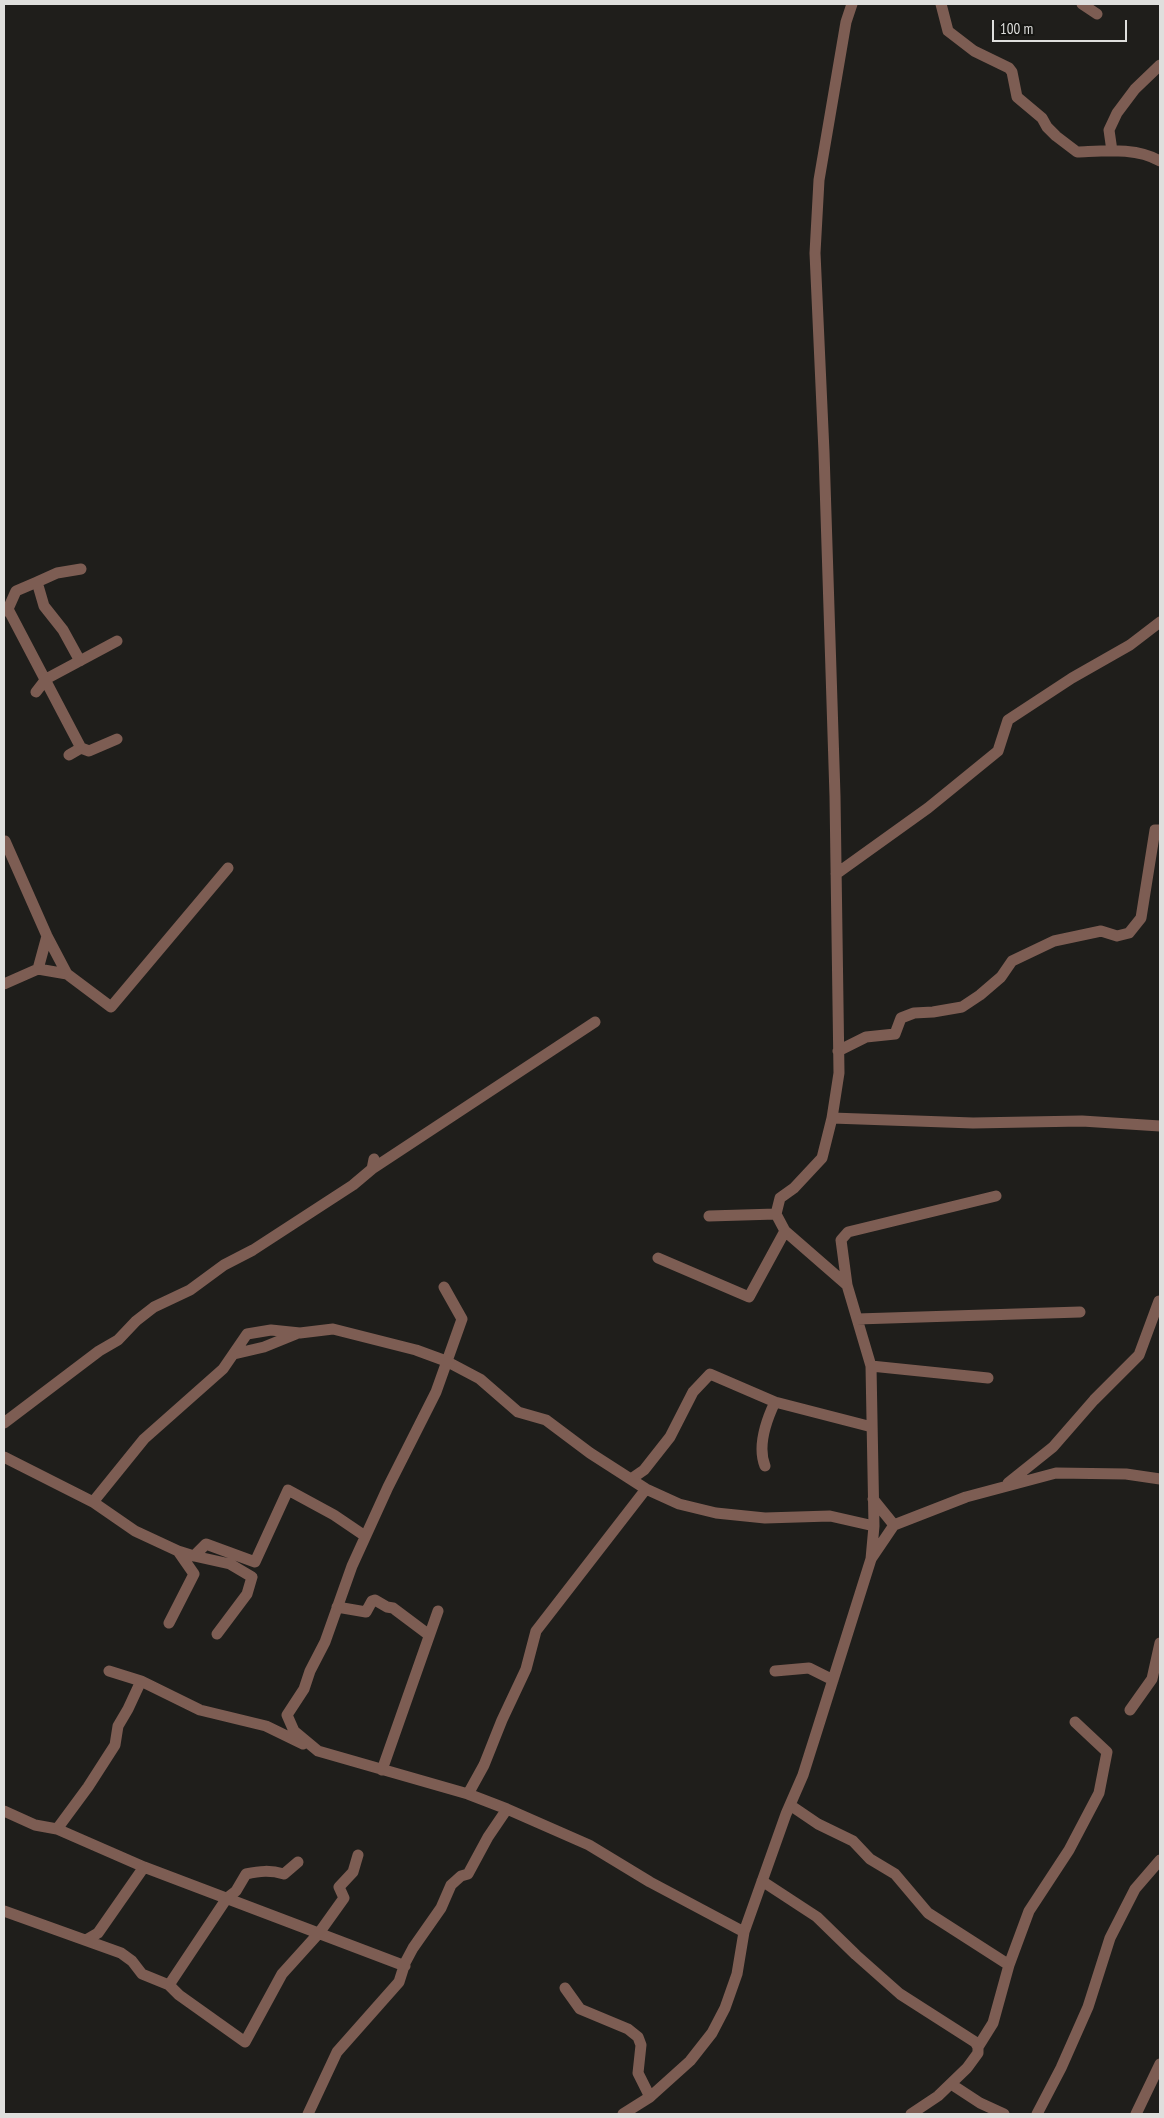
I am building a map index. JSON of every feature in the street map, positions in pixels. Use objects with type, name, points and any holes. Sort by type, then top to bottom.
[{"type":"street","points":[[847,1285],[785,1231],[776,1214],[780,1198],[794,1188],[822,1158],[832,1118],[839,1073],[836,874],[824,452],[815,253],[818,180],[822,150],[846,22],[852,4]]},
{"type":"street","points":[[941,4],[948,31],[974,51],[1009,68],[1012,72],[1017,97],[1042,118],[1047,127],[1056,136],[1077,152],[1112,151],[1144,154],[1160,161]]},
{"type":"street","points":[[1082,4],[1098,14]]},
{"type":"street","points":[[1112,151],[1109,130],[1117,113],[1135,88],[1160,65]]},
{"type":"street","points":[[81,569],[57,573],[16,591],[6,610],[46,680],[81,748],[89,751],[116,739]]},
{"type":"street","points":[[37,582],[44,606],[63,630],[80,661]]},
{"type":"street","points":[[836,874],[928,808],[998,751],[1008,720],[1072,678],[1130,645],[1160,622]]},
{"type":"street","points":[[36,692],[46,680],[117,641]]},
{"type":"street","points":[[69,755],[81,748]]},
{"type":"street","points":[[838,1051],[866,1037],[895,1034],[902,1018],[914,1013],[962,1007],[1001,977],[1012,961],[1054,941],[1101,930],[1118,936],[1129,933],[1141,918],[1155,830],[1160,830]]},
{"type":"street","points":[[5,841],[47,936],[67,974],[111,1007],[228,868]]},
{"type":"street","points":[[38,969],[47,936]]},
{"type":"street","points":[[4,984],[38,969],[67,974]]},
{"type":"street","points":[[4,1423],[99,1351],[118,1340],[154,1307],[190,1290],[224,1265],[253,1250],[354,1185],[373,1164],[595,1022]]},
{"type":"street","points":[[832,1118],[973,1123],[1082,1121],[1160,1126]]},
{"type":"street","points":[[623,2114],[650,2097],[690,2061],[712,2033],[725,2008],[737,1974],[744,1932],[803,1775],[871,1559],[874,1526],[870,1366],[847,1285],[841,1240],[848,1232],[996,1196]]},
{"type":"street","points":[[708,1216],[776,1214]]},
{"type":"street","points":[[658,1258],[749,1297],[785,1231]]},
{"type":"street","points":[[318,1752],[294,1731],[287,1715],[304,1689],[310,1671],[325,1642],[365,1536],[436,1392],[462,1319],[444,1287]]},
{"type":"street","points":[[1005,1486],[1053,1447],[1094,1400],[1139,1356],[1159,1301]]},
{"type":"street","points":[[857,1319],[1080,1312]]},
{"type":"street","points":[[93,1502],[144,1438],[223,1369],[247,1334],[271,1330],[300,1332],[333,1330],[416,1350],[446,1361],[480,1379],[518,1412],[546,1420],[590,1453],[646,1489],[679,1504],[716,1513],[765,1518],[830,1516],[874,1526]]},
{"type":"street","points":[[234,1354],[264,1347],[300,1332]]},
{"type":"street","points":[[870,1366],[988,1378]]},
{"type":"street","points":[[631,1479],[644,1470],[665,1443],[693,1392],[710,1374],[775,1402],[872,1427]]},
{"type":"street","points":[[765,1466],[762,1458],[766,1422],[775,1402]]},
{"type":"street","points":[[4,1457],[93,1502],[135,1531],[178,1551],[230,1564],[252,1577],[247,1594],[217,1634]]},
{"type":"street","points":[[871,1559],[894,1525],[966,1498],[1005,1486],[1056,1474],[1126,1474],[1160,1479]]},
{"type":"street","points":[[468,1794],[484,1765],[502,1720],[526,1670],[536,1631],[646,1489]]},
{"type":"street","points":[[194,1556],[206,1544],[256,1562],[288,1490],[334,1515],[365,1536]]},
{"type":"street","points":[[873,1499],[894,1525]]},
{"type":"street","points":[[169,1623],[194,1574],[178,1551]]},
{"type":"street","points":[[337,1607],[366,1612],[372,1601],[375,1600],[387,1607],[393,1608],[429,1636]]},
{"type":"street","points":[[382,1770],[438,1611]]},
{"type":"street","points":[[1130,1710],[1152,1679],[1160,1643]]},
{"type":"street","points":[[776,1671],[809,1668],[833,1680]]},
{"type":"street","points":[[109,1670],[141,1681],[200,1710],[266,1726],[318,1752],[468,1794],[508,1809],[589,1845],[650,1882],[744,1932]]},
{"type":"street","points":[[57,1829],[88,1787],[115,1745],[118,1726],[141,1681]]},
{"type":"street","points":[[978,2047],[993,2023],[1009,1965],[1029,1911],[1069,1850],[1099,1793],[1107,1752],[1074,1722]]},
{"type":"street","points":[[790,1806],[818,1824],[853,1841],[870,1859],[894,1874],[928,1913],[1009,1965]]},
{"type":"street","points":[[308,2114],[337,2052],[399,1982],[413,1948],[441,1908],[451,1885],[461,1876],[468,1874],[488,1838],[508,1809]]},
{"type":"street","points":[[4,1812],[35,1824],[57,1829],[144,1867],[405,1966]]},
{"type":"street","points":[[4,1911],[69,1936],[121,1953],[132,1961],[142,1974],[169,1985],[178,1994],[245,2042],[282,1974],[319,1933],[344,1898],[339,1887],[353,1872],[358,1855]]},
{"type":"street","points":[[1036,2114],[1061,2068],[1088,2007],[1110,1938],[1135,1889],[1160,1860]]},
{"type":"street","points":[[169,1985],[227,1898],[236,1891],[246,1874],[260,1871],[273,1871],[284,1874],[298,1862]]},
{"type":"street","points":[[86,1940],[98,1933],[144,1867]]},
{"type":"street","points":[[762,1881],[817,1917],[900,1994],[975,2042],[978,2047],[978,2053],[951,2084],[938,2096],[912,2114]]},
{"type":"street","points":[[565,1988],[580,2009],[628,2029],[638,2037],[641,2045],[638,2073],[650,2097]]},
{"type":"street","points":[[1136,2114],[1160,2064]]},
{"type":"street","points":[[951,2084],[1004,2114]]}]
